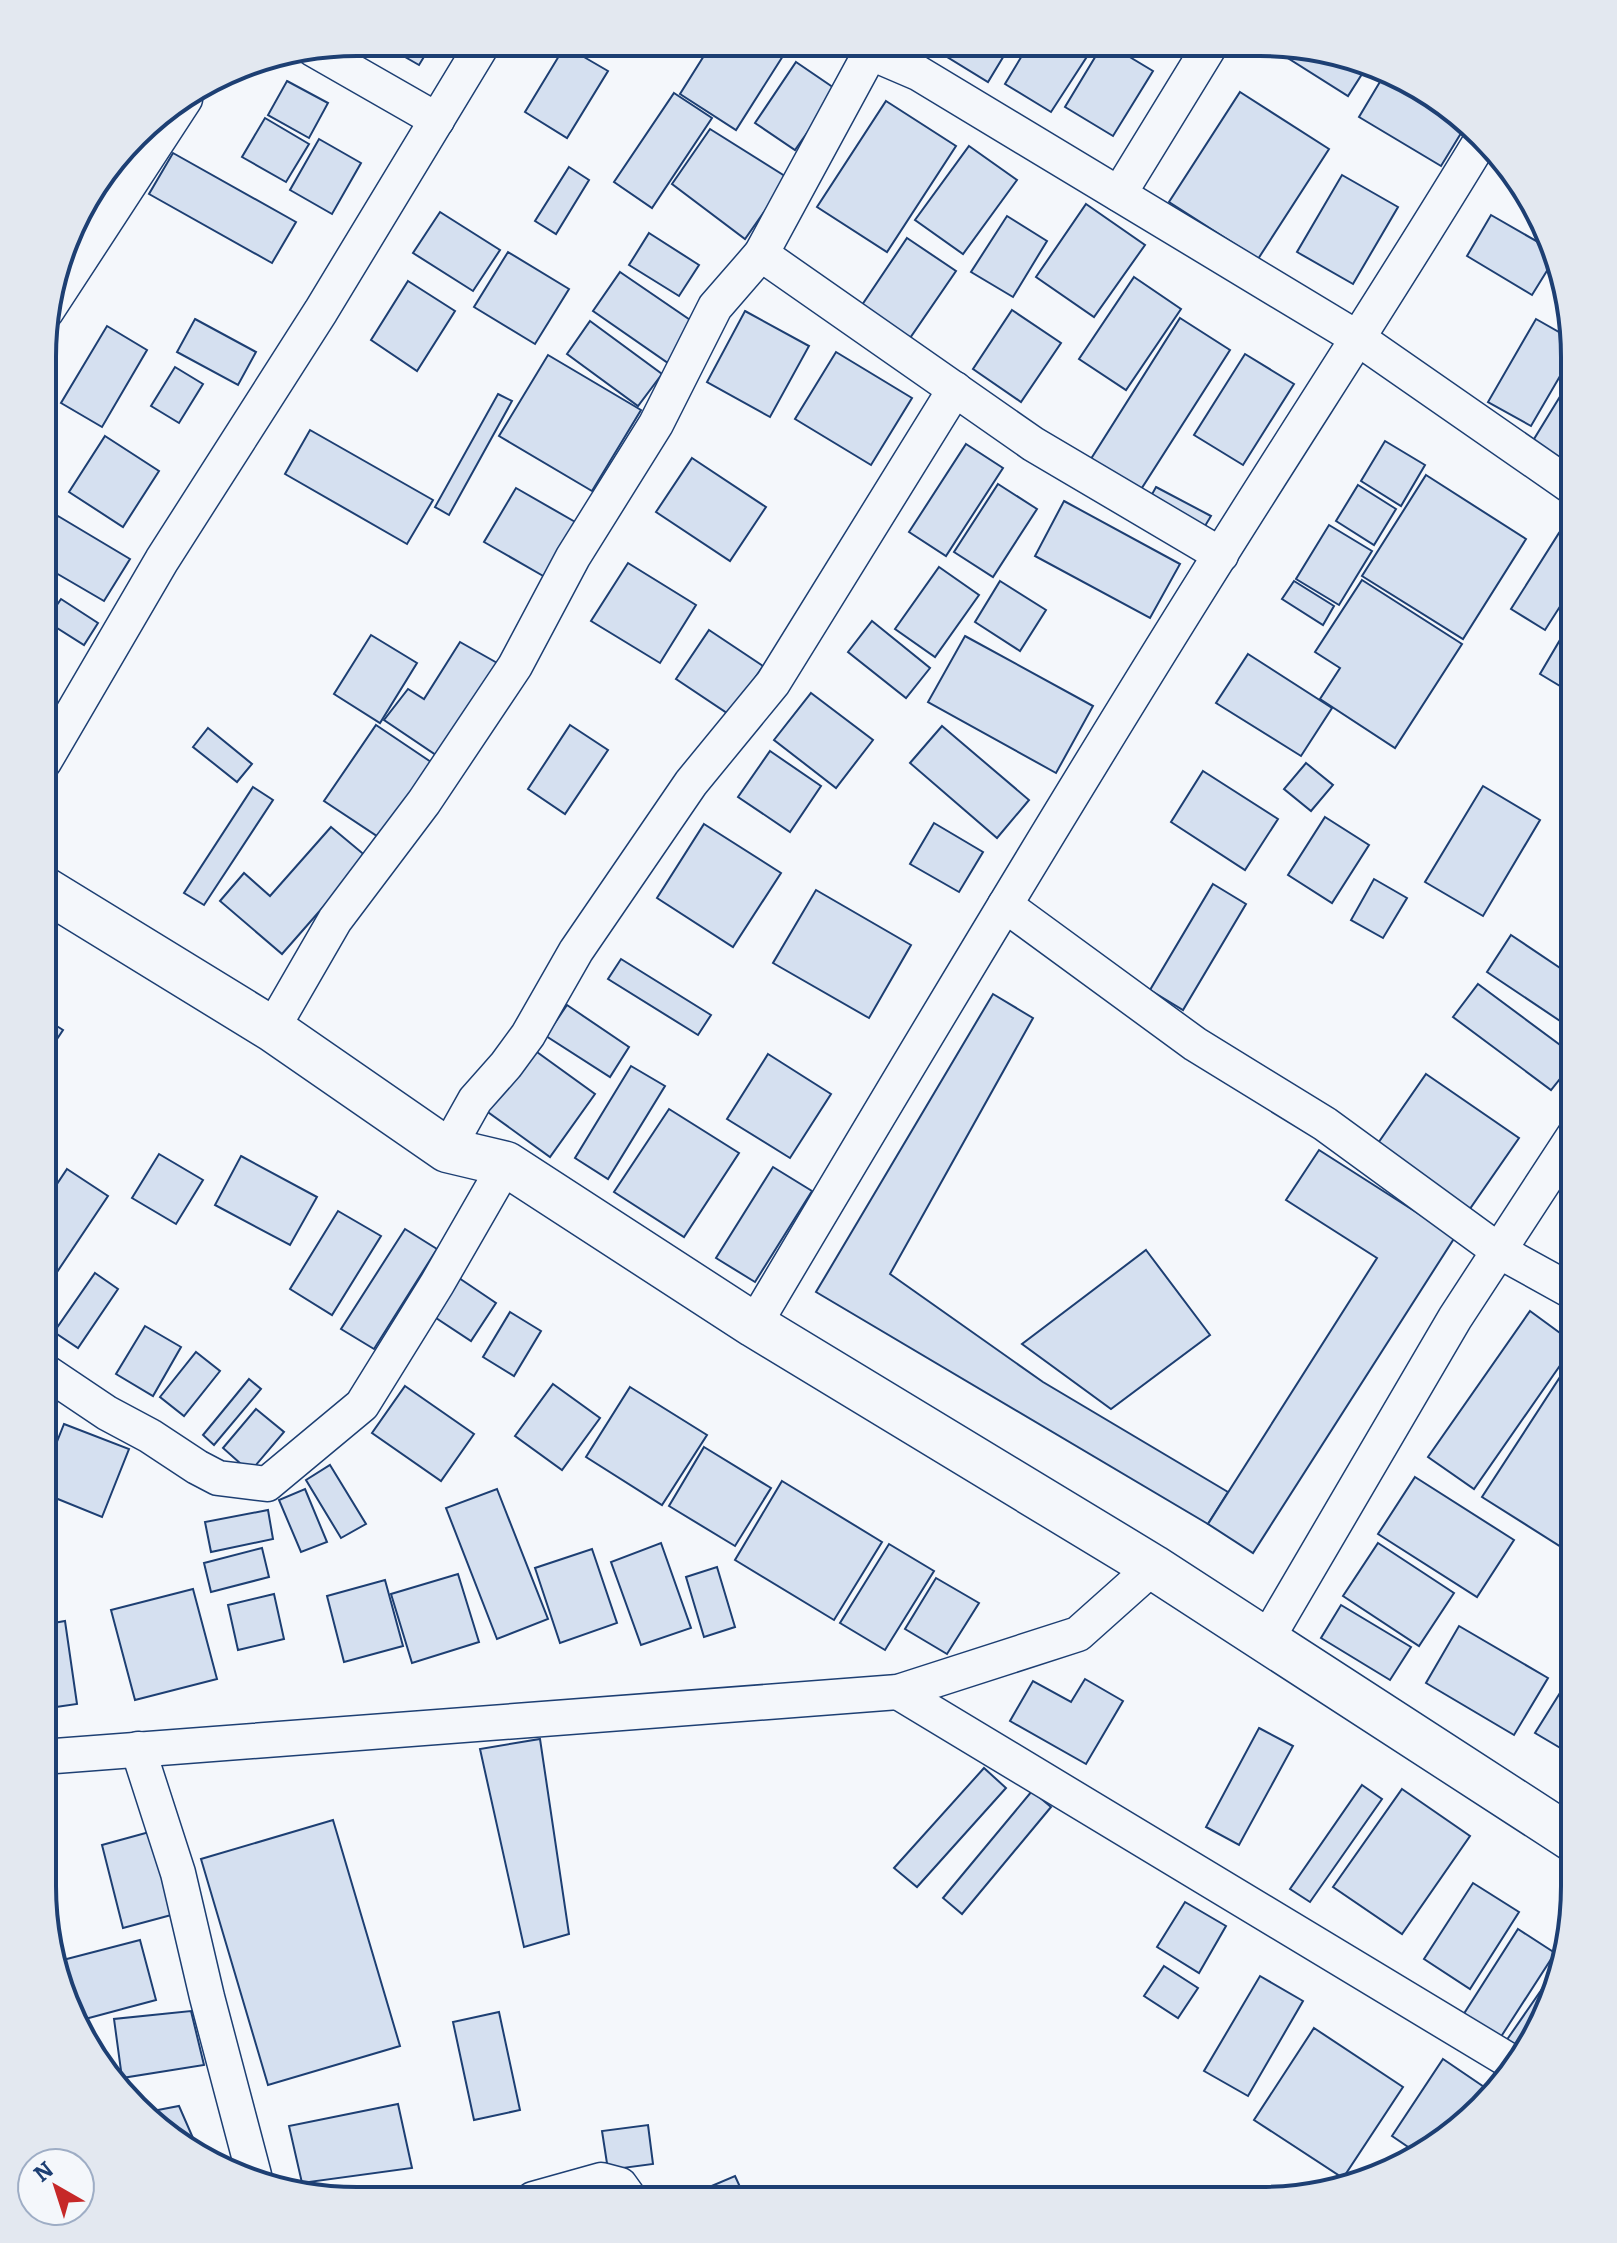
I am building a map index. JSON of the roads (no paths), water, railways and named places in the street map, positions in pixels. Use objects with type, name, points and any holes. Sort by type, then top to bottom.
[{"type":"street","points":[[56,741],[162,560],[321,311],[476,56]]},
{"type":"street","points":[[272,1029],[335,920],[424,802],[515,666],[573,557],[656,424],[715,307],[761,254],[862,56]]},
{"type":"street","points":[[886,56],[1359,339],[1561,479]]},
{"type":"street","points":[[1119,194],[1204,56]]},
{"type":"street","points":[[329,58],[437,120]]},
{"type":"street","points":[[65,282],[171,121]]},
{"type":"street","points":[[754,1325],[1005,905],[1476,148]]},
{"type":"street","points":[[761,254],[1033,444],[1221,555]]},
{"type":"street","points":[[447,1150],[475,1100],[528,1035],[576,951],[691,783],[773,683],[955,389]]},
{"type":"street","points":[[56,896],[272,1029],[447,1150],[506,1164],[754,1325],[1267,1639],[1561,1831]]},
{"type":"street","points":[[1005,905],[1195,1044],[1325,1124],[1499,1251],[1561,1285]]},
{"type":"street","points":[[1267,1639],[1455,1318],[1561,1156]]},
{"type":"street","points":[[56,1379],[207,1473],[218,1478],[267,1484],[362,1405],[506,1164]]},
{"type":"street","points":[[56,1756],[898,1692],[1078,1634],[1153,1567]]},
{"type":"street","points":[[898,1692],[1506,2059]]},
{"type":"street","points":[[138,1749],[178,1873],[252,2168]]},
{"type":"street","points":[[576,2187],[601,2180],[621,2187]]}]
